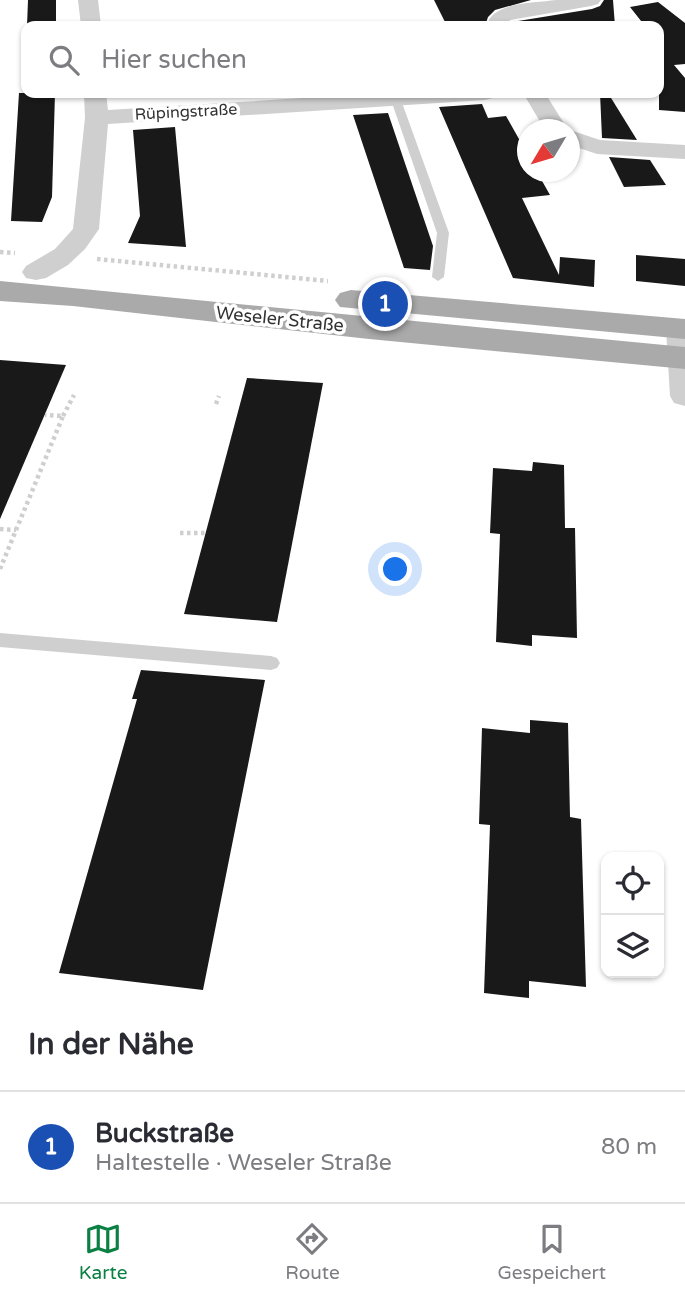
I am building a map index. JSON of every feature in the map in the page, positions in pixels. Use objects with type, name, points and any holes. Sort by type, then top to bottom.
[{"type":"main road","name":"Weseler Straße","points":[[0,270],[683,343]]},
{"type":"main road","name":"Weseler Straße","points":[[0,291],[73,296],[369,329],[683,343]]},
{"type":"street","points":[[88,0],[90,21]]},
{"type":"street","points":[[498,21],[504,15],[591,0]]},
{"type":"street","name":"Rüpingstraße","points":[[102,100],[421,98]]},
{"type":"street","points":[[537,98],[550,119]]},
{"type":"street","points":[[36,272],[64,256],[86,229],[102,100]]},
{"type":"street","points":[[580,141],[597,147],[685,152]]},
{"type":"street","points":[[683,343],[685,396]]},
{"type":"lane","points":[[396,100],[443,233],[438,277]]},
{"type":"lane","points":[[0,640],[271,663]]},
{"type":"path","points":[[0,570],[63,416],[74,396]]},
{"type":"path","points":[[216,404],[219,396]]},
{"type":"path","points":[[45,415],[63,416]]},
{"type":"path","points":[[0,529],[16,530]]},
{"type":"path","points":[[180,533],[206,533]]},
{"type":"building","points":[[28,0],[56,0],[56,21],[27,21]]},
{"type":"building","points":[[434,0],[531,0],[495,10],[487,21],[444,21]]},
{"type":"building","points":[[604,0],[613,0],[615,21],[518,21],[592,9],[600,6]]},
{"type":"building","points":[[658,2],[685,23],[685,64],[674,65],[685,78],[685,112],[659,110],[659,98],[664,98],[664,21],[641,21],[630,7]]},
{"type":"building","points":[[19,93],[21,98],[55,98],[52,197],[42,222],[11,221]]},
{"type":"building","points":[[600,98],[611,98],[637,140],[602,138]]},
{"type":"building","points":[[482,104],[488,118],[506,116],[517,136],[517,182],[543,182],[550,195],[522,198],[559,275],[560,257],[595,260],[594,287],[513,278],[439,107]]},
{"type":"building","points":[[388,113],[433,246],[430,270],[404,268],[353,115]]},
{"type":"building","points":[[175,127],[186,247],[128,243],[140,216],[133,130]]},
{"type":"building","points":[[609,157],[650,160],[666,185],[624,187]]},
{"type":"building","points":[[636,255],[685,259],[685,286],[636,281]]},
{"type":"building","points":[[0,360],[66,365],[0,519]]},
{"type":"building","points":[[247,378],[323,383],[277,622],[184,614]]},
{"type":"building","points":[[533,462],[564,465],[565,528],[575,528],[577,638],[532,635],[532,646],[496,642],[500,534],[490,533],[493,468],[532,471]]},
{"type":"building","points":[[141,670],[265,680],[203,990],[59,973],[137,699],[132,699]]},
{"type":"building","points":[[530,720],[568,723],[570,817],[581,819],[586,987],[529,981],[529,998],[484,993],[490,825],[479,824],[482,728],[530,733]]},
{"type":"place","name":"Buckstraße","points":[[385,304]]}]
